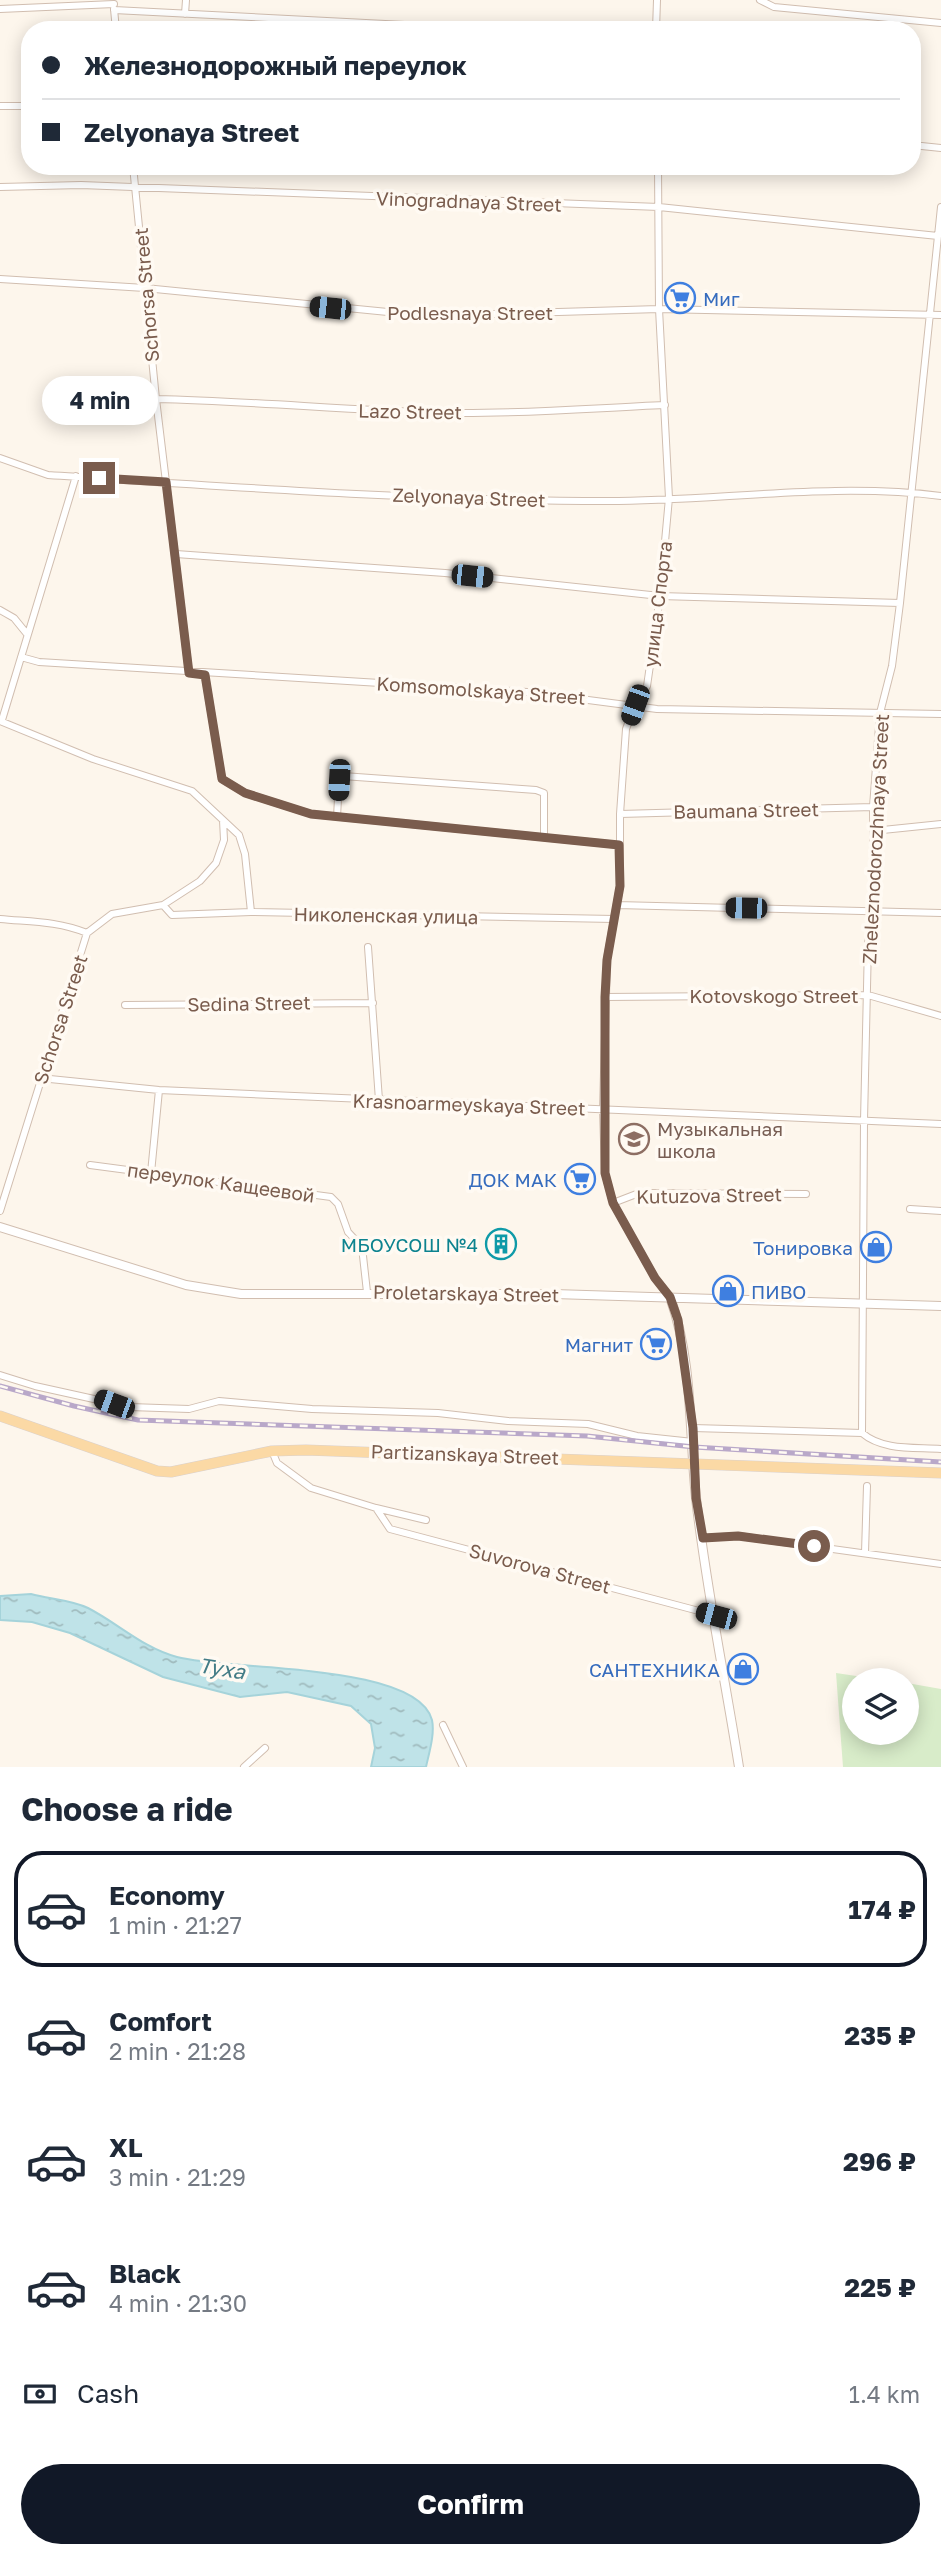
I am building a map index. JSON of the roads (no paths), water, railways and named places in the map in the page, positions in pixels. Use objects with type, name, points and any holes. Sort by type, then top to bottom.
[{"type":"main road","name":"Partizanskaya Street","points":[[0,1416],[157,1471],[181,1471],[272,1451],[414,1452],[941,1473]]},
{"type":"street","points":[[185,14],[186,0]]},
{"type":"street","points":[[656,21],[657,0]]},
{"type":"street","points":[[760,1],[774,6],[941,23]]},
{"type":"street","points":[[0,9],[114,5],[185,14],[324,21]]},
{"type":"street","points":[[0,106],[21,106]]},
{"type":"street","points":[[921,146],[941,148]]},
{"type":"street","name":"Schorsa Street","points":[[135,175],[156,399],[189,673]]},
{"type":"street","name":"улица Спорта","points":[[659,175],[659,309],[669,498],[660,596],[647,686],[635,705],[626,729],[617,905],[605,997],[605,1173],[613,1203],[655,1278],[670,1297],[678,1320],[693,1428],[703,1538],[738,1767]]},
{"type":"street","name":"Vinogradnaya Street","points":[[0,187],[81,185],[659,207],[937,236]]},
{"type":"street","name":"Zheleznodorozhnaya Street","points":[[862,1433],[864,1121],[868,943],[874,911],[873,807],[880,713],[892,666],[900,603],[941,207]]},
{"type":"street","name":"Podlesnaya Street","points":[[0,279],[145,288],[428,316],[659,309],[941,315]]},
{"type":"street","name":"Lazo Street","points":[[156,399],[253,401],[453,413],[665,405]]},
{"type":"street","name":"Zelyonaya Street","points":[[0,458],[48,475],[435,497],[610,501],[912,493],[941,496]]},
{"type":"street","points":[[76,477],[1,720],[93,760],[192,791],[239,835],[245,854],[251,912]]},
{"type":"street","points":[[176,554],[445,573],[660,596],[900,603]]},
{"type":"street","points":[[0,610],[15,618],[27,634]]},
{"type":"street","name":"Komsomolskaya Street","points":[[21,657],[39,663],[205,675],[416,684],[657,709],[941,714]]},
{"type":"street","points":[[205,675],[222,779],[245,793],[311,814],[619,845]]},
{"type":"street","points":[[337,817],[339,780],[342,776],[536,790],[544,793],[544,836]]},
{"type":"street","name":"Baumana Street","points":[[620,814],[742,808],[873,807]]},
{"type":"street","name":"Schorsa Street","points":[[0,1211],[88,933],[112,914],[163,905],[200,881],[216,863],[224,840],[223,820]]},
{"type":"street","points":[[873,831],[941,824]]},
{"type":"street","name":"Николенская улица","points":[[163,905],[172,915],[251,912],[614,919]]},
{"type":"street","points":[[617,905],[941,913]]},
{"type":"street","points":[[0,919],[65,924],[88,933]]},
{"type":"street","points":[[368,947],[379,1100]]},
{"type":"street","name":"Kotovskogo Street","points":[[605,997],[868,995],[941,1016]]},
{"type":"street","name":"Sedina Street","points":[[125,1004],[373,1003]]},
{"type":"street","name":"Krasnoarmeyskaya Street","points":[[40,1078],[159,1090],[941,1124]]},
{"type":"street","points":[[151,1174],[159,1090]]},
{"type":"street","name":"переулок Кащеевой","points":[[90,1165],[331,1197],[338,1204],[348,1232],[362,1247],[368,1292]]},
{"type":"street","name":"Kutuzova Street","points":[[613,1203],[639,1193],[806,1194]]},
{"type":"street","points":[[909,1209],[941,1211]]},
{"type":"street","name":"Proletarskaya Street","points":[[0,1227],[217,1292],[670,1297],[941,1306]]},
{"type":"street","name":"Partizanskaya Street","points":[[0,1374],[35,1386],[130,1407],[189,1409],[219,1401],[312,1409],[438,1413],[508,1421],[588,1424],[637,1436],[693,1442]]},
{"type":"street","points":[[693,1428],[862,1433],[870,1440],[890,1446],[941,1449]]},
{"type":"street","points":[[272,1451],[277,1463],[311,1488],[426,1520]]},
{"type":"street","points":[[865,1553],[867,1486]]},
{"type":"street","name":"Suvorova Street","points":[[376,1507],[390,1529],[716,1616]]},
{"type":"street","points":[[703,1538],[738,1536],[941,1564]]},
{"type":"street","points":[[443,1725],[463,1767]]},
{"type":"street","points":[[243,1767],[265,1748]]},
{"type":"water","name":"Туха","points":[[31,1594],[82,1605],[142,1642],[177,1657],[318,1672],[358,1678],[393,1688],[419,1701],[432,1720],[432,1737],[426,1767],[371,1767],[375,1748],[371,1724],[351,1706],[287,1692],[240,1697],[163,1677],[70,1633],[32,1622],[0,1620],[0,1596]]},
{"type":"railway","points":[[0,1386],[138,1420],[587,1436],[694,1447],[941,1462]]},
{"type":"place","name":"Миг","points":[[680,298]]},
{"type":"place","name":"Музыкальная школа","points":[[634,1139]]},
{"type":"place","name":"ДОК МАК","points":[[580,1179]]},
{"type":"place","name":"МБОУСОШ №4","points":[[501,1244]]},
{"type":"place","name":"Тонировка","points":[[876,1247]]},
{"type":"place","name":"ПИВО","points":[[728,1291]]},
{"type":"place","name":"Магнит","points":[[656,1344]]},
{"type":"place","name":"САНТЕХНИКА","points":[[743,1669]]}]
